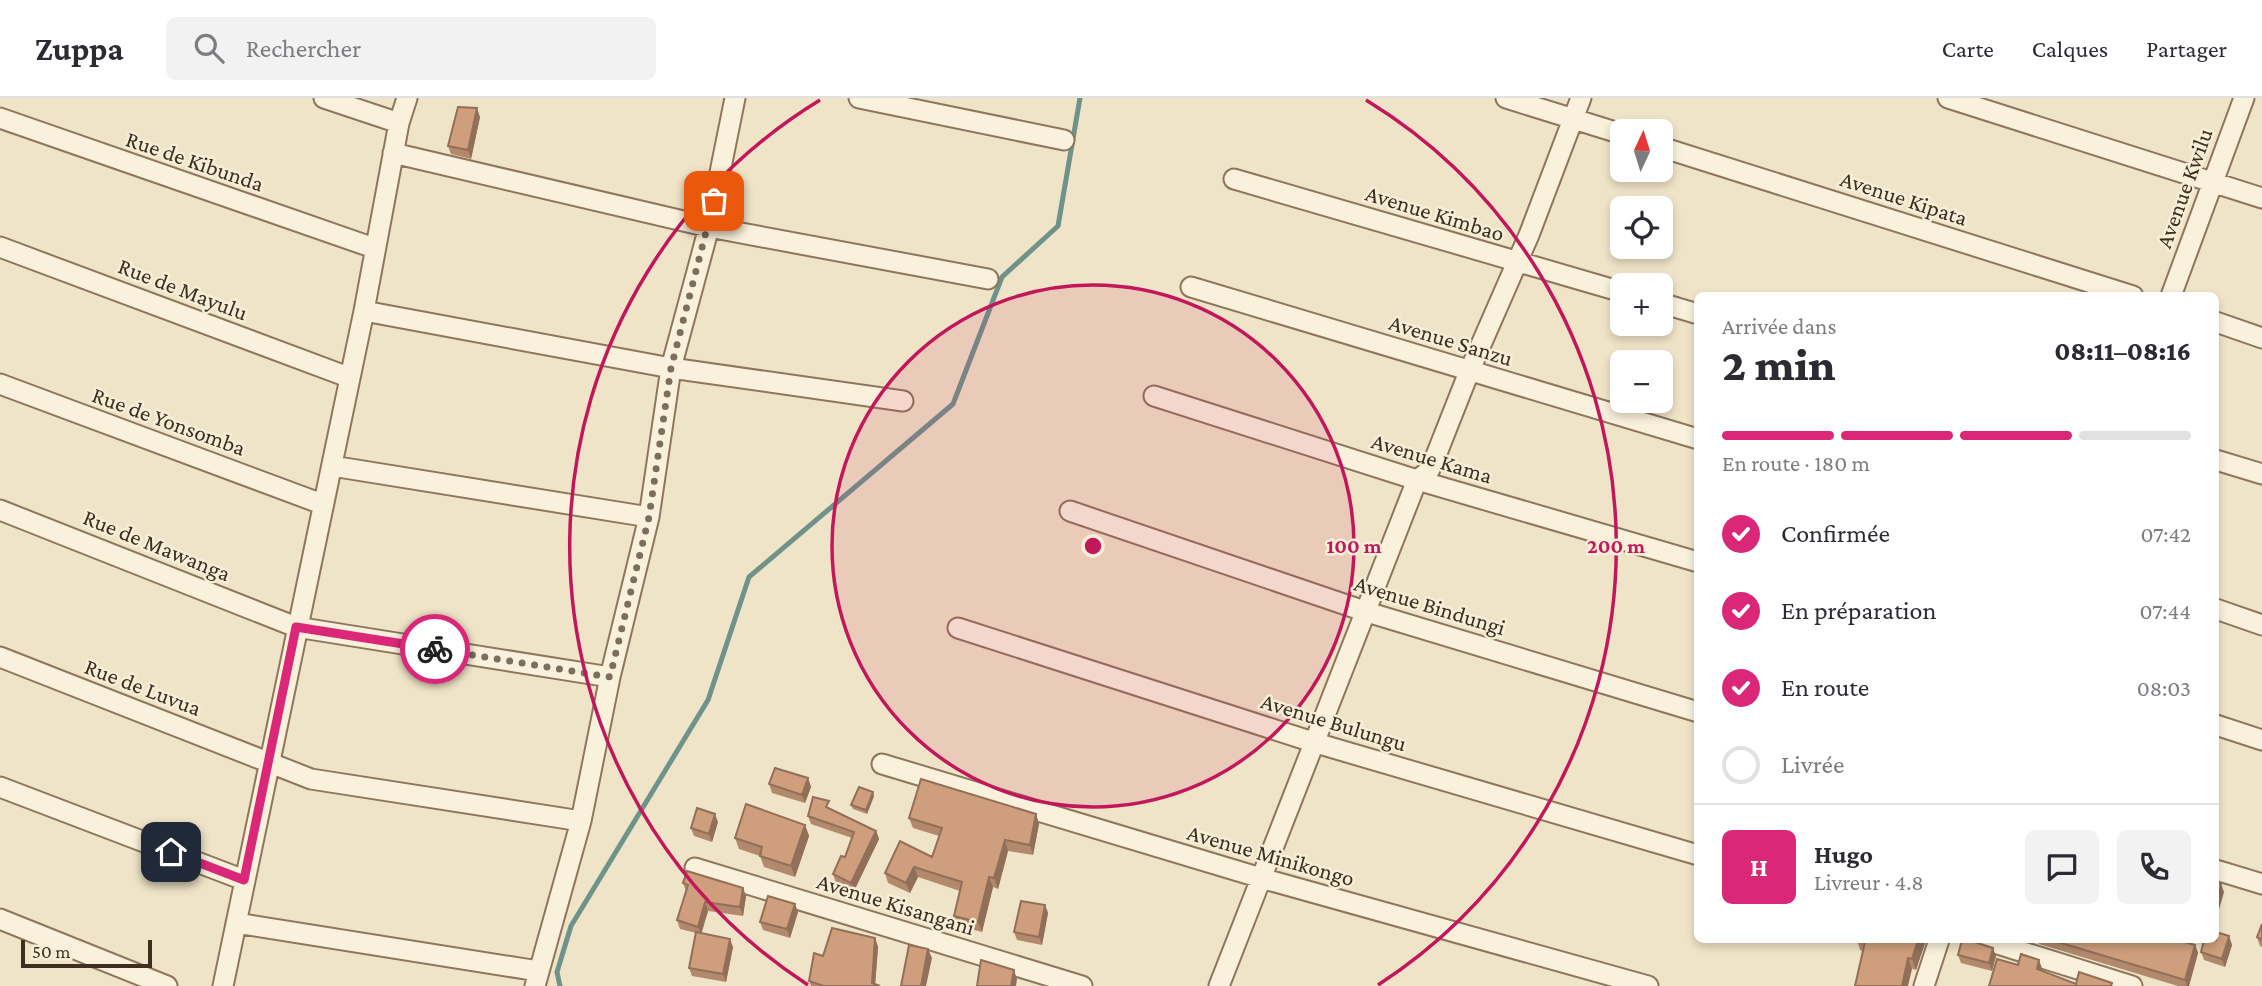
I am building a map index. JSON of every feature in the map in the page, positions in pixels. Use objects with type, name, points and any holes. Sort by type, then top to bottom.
[{"type":"street","points":[[324,98],[399,123]]},
{"type":"street","points":[[223,986],[296,627],[332,466],[348,377],[364,312],[399,123],[407,98]]},
{"type":"street","points":[[236,923],[537,978],[581,821],[610,677],[649,517],[671,368],[709,227],[735,98]]},
{"type":"street","points":[[859,98],[1064,139]]},
{"type":"street","points":[[1506,98],[1610,130]]},
{"type":"street","points":[[1219,986],[1417,480],[1429,471],[1437,453],[1529,235],[1571,118],[1581,98]]},
{"type":"street","points":[[1948,98],[2262,198]]},
{"type":"street","name":"Avenue Kwilu","points":[[2172,292],[2244,98]]},
{"type":"street","name":"Rue de Kibunda","points":[[0,118],[374,248]]},
{"type":"street","name":"Avenue Kipata","points":[[1673,151],[2120,292]]},
{"type":"street","points":[[393,153],[709,227],[988,279]]},
{"type":"street","name":"Avenue Kimbao","points":[[1234,179],[1610,289]]},
{"type":"street","name":"Rue de Mayulu","points":[[0,247],[348,377]]},
{"type":"street","name":"Avenue Sanzu","points":[[1191,287],[1694,438]]},
{"type":"street","points":[[1673,307],[1694,313]]},
{"type":"street","points":[[364,312],[671,368],[904,401]]},
{"type":"street","points":[[2219,323],[2262,338]]},
{"type":"street","name":"Rue de Yonsomba","points":[[0,384],[322,504]]},
{"type":"street","name":"Avenue Kama","points":[[1154,397],[1417,480],[1694,561]]},
{"type":"street","points":[[2219,461],[2262,474]]},
{"type":"street","points":[[332,466],[649,517]]},
{"type":"street","name":"Rue de Mawanga","points":[[0,510],[296,627],[610,677]]},
{"type":"street","name":"Avenue Bindungi","points":[[1070,511],[1367,612],[1694,711]]},
{"type":"street","points":[[2219,610],[2262,625]]},
{"type":"street","name":"Avenue Bulungu","points":[[958,628],[1316,743],[1694,854]]},
{"type":"street","name":"Rue de Luvua","points":[[0,657],[312,779],[581,821]]},
{"type":"street","points":[[2219,726],[2262,740]]},
{"type":"street","name":"Avenue Minikongo","points":[[882,764],[1261,878],[1648,986]]},
{"type":"street","points":[[0,787],[244,880]]},
{"type":"street","name":"Avenue Kisangani","points":[[695,868],[1082,986]]},
{"type":"street","points":[[2219,871],[2262,884]]},
{"type":"street","points":[[0,919],[167,986]]},
{"type":"street","points":[[1924,986],[1938,943]]},
{"type":"street","points":[[1995,943],[2132,986]]},
{"type":"building","points":[[458,107],[477,108],[468,150],[448,146]]},
{"type":"building","points":[[775,768],[808,778],[802,795],[769,784]]},
{"type":"building","points":[[921,779],[1036,814],[1030,845],[1005,840],[994,878],[989,877],[978,922],[954,916],[962,882],[914,867],[906,883],[885,873],[900,841],[932,857],[942,828],[909,818]]},
{"type":"building","points":[[859,787],[873,792],[866,810],[851,805]]},
{"type":"building","points":[[813,797],[829,801],[826,807],[876,831],[851,883],[833,874],[841,856],[845,857],[854,832],[808,816]]},
{"type":"building","points":[[746,804],[805,825],[791,866],[760,856],[762,847],[735,838]]},
{"type":"building","points":[[697,808],[715,814],[709,834],[691,828]]},
{"type":"building","points":[[687,871],[743,888],[740,907],[705,902],[698,927],[677,920],[688,885],[683,883]]},
{"type":"building","points":[[768,896],[795,904],[787,929],[760,922]]},
{"type":"building","points":[[1021,901],[1045,905],[1039,937],[1014,932]]},
{"type":"building","points":[[2262,924],[2262,940],[2257,937]]},
{"type":"building","points":[[832,928],[875,938],[872,983],[880,986],[824,986],[809,981],[814,953],[823,956]]},
{"type":"building","points":[[696,932],[730,939],[723,974],[689,968]]},
{"type":"building","points":[[2219,933],[2229,936],[2222,959],[2201,952],[2203,943],[2219,943]]},
{"type":"building","points":[[1865,943],[1917,943],[1912,959],[1908,958],[1902,986],[1855,986]]},
{"type":"building","points":[[1961,943],[1977,943],[1993,948],[1989,963],[1958,955]]},
{"type":"building","points":[[2061,943],[2195,945],[2185,980]]},
{"type":"building","points":[[909,945],[928,949],[921,986],[901,986]]},
{"type":"building","points":[[2021,954],[2039,960],[2037,969],[2076,984],[2079,972],[2112,983],[2111,986],[1989,986],[1997,959],[2018,965]]},
{"type":"building","points":[[981,960],[1014,970],[1011,986],[977,986]]},
{"type":"waterway","points":[[560,986],[557,972],[571,926],[708,700],[749,577],[953,404],[1002,277],[1058,226],[1080,98]]},
{"type":"way so far","points":[[435,649],[610,677],[649,517],[671,368],[714,201]]},
{"type":"route","points":[[171,852],[244,880],[296,627],[435,649]]}]
